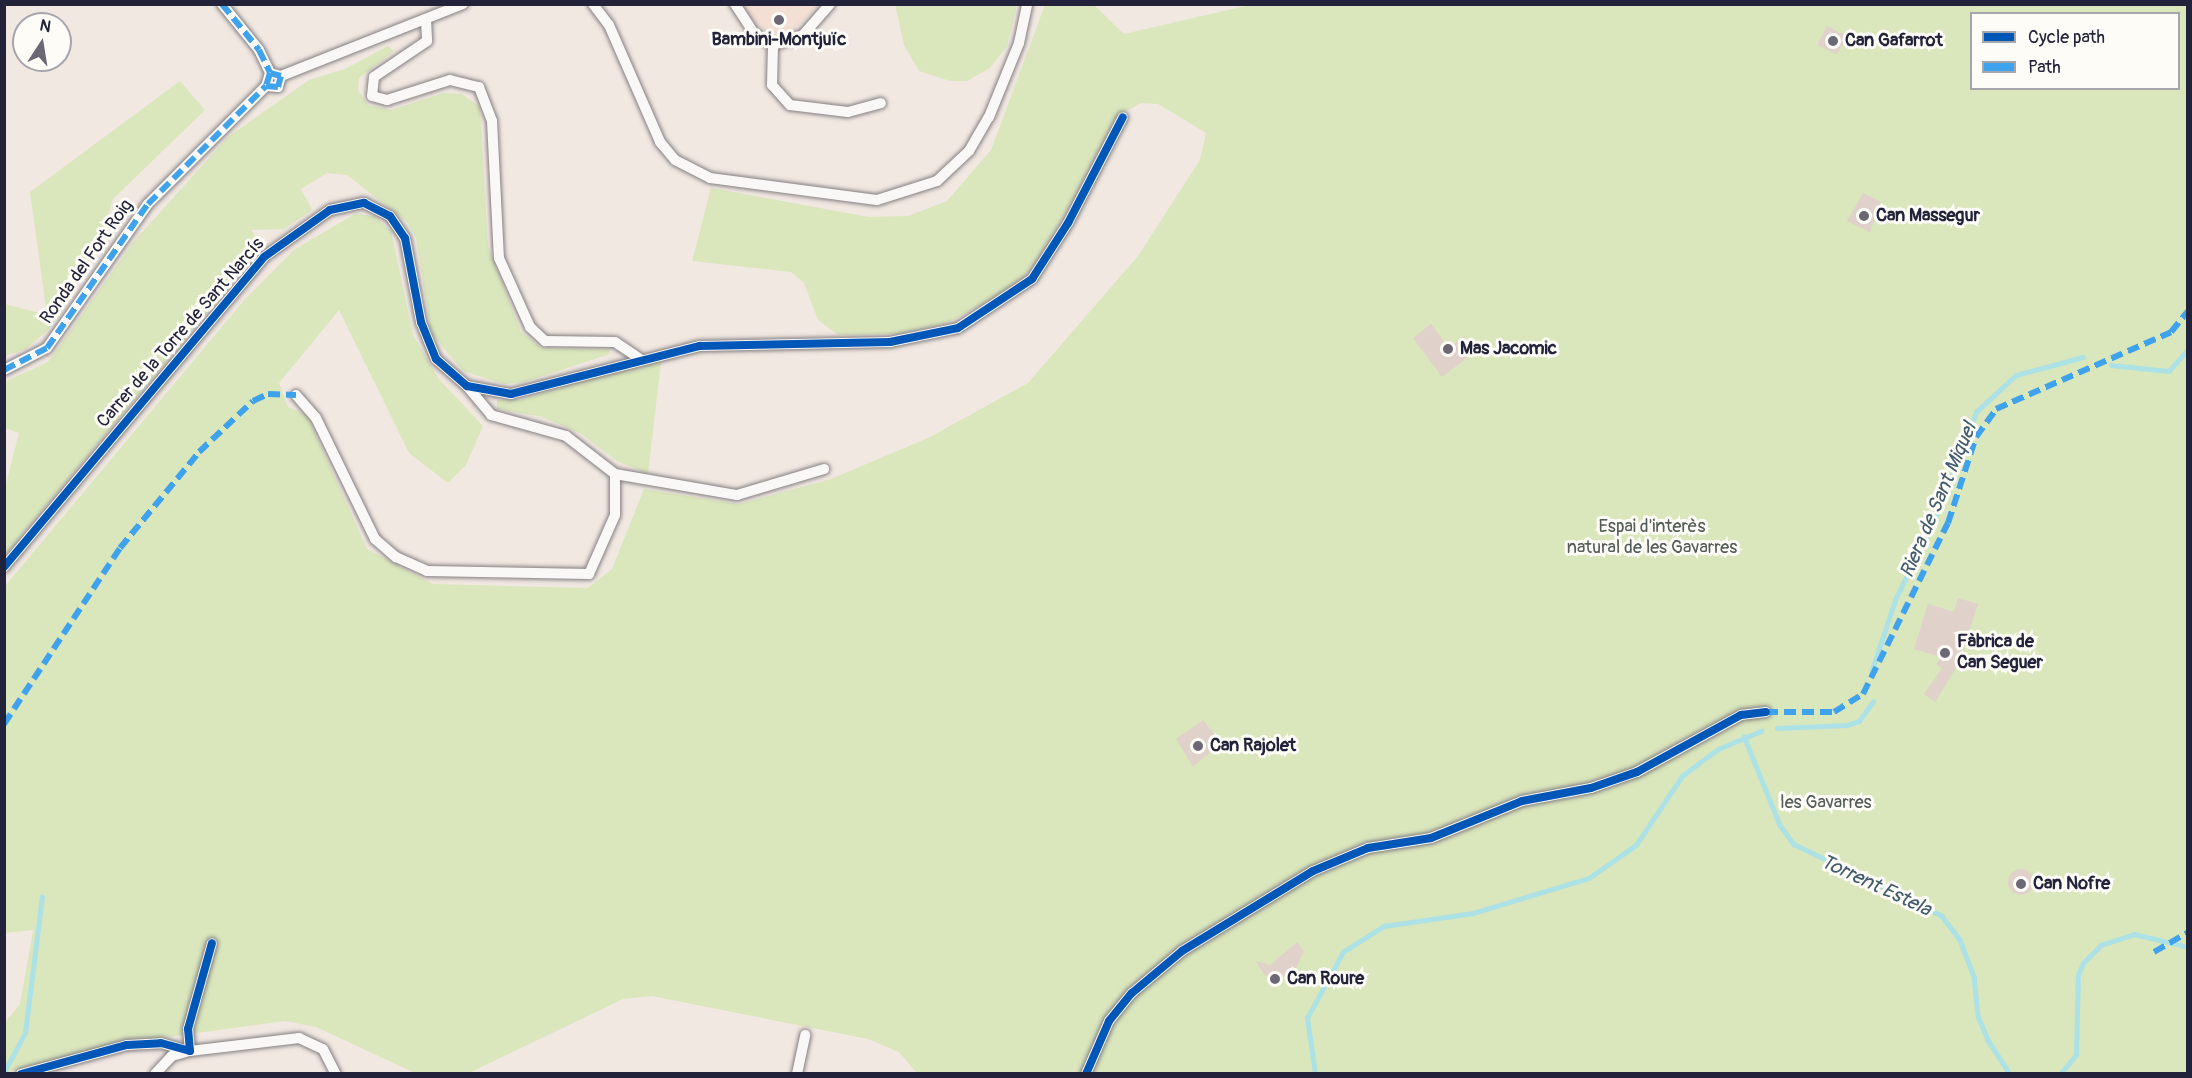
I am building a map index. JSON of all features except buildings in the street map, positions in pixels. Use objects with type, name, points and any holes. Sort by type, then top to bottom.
[{"type":"street","points":[[222,4],[275,75],[426,20],[463,4]]},
{"type":"street","points":[[593,4],[609,25],[660,142],[675,160],[710,178],[877,200],[921,189],[969,151],[989,117],[1019,43],[1027,4]]},
{"type":"street","points":[[735,4],[754,33],[773,45]]},
{"type":"street","points":[[773,45],[803,35],[830,4]]},
{"type":"street","points":[[426,20],[428,41],[374,78],[369,87],[372,96],[387,100],[450,80],[479,87],[492,121],[500,258],[530,327],[545,341],[615,342],[639,358]]},
{"type":"street","points":[[773,45],[772,85],[790,105],[848,112],[881,103]]},
{"type":"street","name":"Ronda del Fort Roig","points":[[4,370],[47,348],[154,196],[266,86],[278,87],[275,75]]},
{"type":"street","name":"Carrer de la Torre de Sant Narcís","points":[[4,567],[264,256],[330,210],[364,203],[397,223],[405,238],[427,342],[450,375],[467,386],[511,394],[639,358],[720,343],[890,342],[958,328],[1008,298],[1036,273],[1123,117]]},
{"type":"street","points":[[467,386],[491,415],[551,429],[578,442],[615,474],[736,495],[824,469]]},
{"type":"street","points":[[296,395],[316,418],[375,539],[396,557],[427,571],[589,574],[615,515],[615,474]]},
{"type":"street","points":[[1086,1074],[1109,1022],[1132,993],[1182,951],[1313,871],[1368,848],[1431,838],[1522,801],[1628,775],[1741,715],[1766,712]]},
{"type":"street","points":[[190,1051],[188,1029],[212,943]]},
{"type":"street","points":[[797,1074],[805,1035]]},
{"type":"street","points":[[155,1074],[172,1056],[190,1051],[299,1038],[323,1048],[336,1074]]},
{"type":"street","points":[[21,1074],[128,1045],[161,1043],[190,1051]]},
{"type":"shaded area","name":"Bambini-Montjuïc","points":[[742,5],[819,5],[794,30],[777,34],[757,26]]},
{"type":"green space","points":[[895,4],[1017,5],[1007,46],[990,68],[967,81],[950,81],[919,71],[904,45]]},
{"type":"green space","name":"Espai d'interès natural de les Gavarres","points":[[1254,4],[2187,5],[2187,1073],[917,1073],[899,1052],[868,1039],[652,996],[623,999],[469,1073],[415,1073],[316,1027],[285,1021],[130,1042],[5,1073],[5,1022],[20,1004],[33,930],[5,933],[5,586],[246,298],[295,249],[355,214],[374,216],[391,231],[413,335],[439,379],[483,426],[466,465],[448,483],[409,453],[339,310],[279,383],[288,407],[307,415],[367,549],[433,584],[588,588],[612,569],[644,489],[739,504],[831,479],[928,438],[1028,383],[1138,256],[1200,160],[1206,133],[1158,104],[1141,103],[1116,117],[1071,204],[1034,266],[1013,288],[947,323],[900,334],[838,335],[818,320],[804,283],[791,272],[692,261],[711,188],[869,217],[908,216],[947,201],[991,150],[1045,5],[1094,5],[1124,34]]},
{"type":"green space","points":[[388,46],[394,51],[359,78],[358,90],[368,105],[391,110],[444,93],[462,94],[480,107],[488,246],[521,332],[542,348],[609,349],[610,354],[524,382],[504,384],[463,371],[431,333],[416,238],[407,222],[347,175],[327,173],[301,189],[312,210],[284,229],[251,230],[259,242],[256,254],[5,555],[5,488],[19,433],[5,428],[5,382],[48,362],[135,240],[228,137],[309,80],[345,69]]},
{"type":"green space","points":[[180,81],[205,110],[113,199],[98,247],[50,328],[26,349],[5,356],[5,304],[47,315],[30,192]]},
{"type":"green space","points":[[648,362],[661,362],[648,474],[617,461],[580,433],[542,417],[497,409],[497,400],[519,400]]},
{"type":"waterway","name":"Riera de Sant Miquel","points":[[2111,365],[2169,371],[2188,349]]},
{"type":"waterway","name":"Riera de Sant Miquel","points":[[1871,673],[1895,600],[1939,509],[1976,412],[2016,375],[2083,357]]},
{"type":"waterway","name":"Riera de Sant Miquel","points":[[1777,728],[1847,725],[1859,721],[1873,702]]},
{"type":"waterway","name":"Riera de Sant Miquel","points":[[1315,1074],[1307,1018],[1343,952],[1384,926],[1473,913],[1589,878],[1636,845],[1682,776],[1718,749],[1761,731]]},
{"type":"waterway","name":"Torrent Estela","points":[[1744,736],[1780,825],[1794,844],[1942,916],[1960,940],[1974,977],[1978,1016],[1988,1040],[2010,1074]]},
{"type":"waterway","points":[[4,1072],[25,1033],[42,897]]},
{"type":"waterway","name":"Torrent Estela","points":[[2060,1074],[2076,1055],[2078,975],[2083,963],[2101,945],[2134,934],[2188,947]]},
{"type":"marked path","points":[[222,4],[259,50],[270,73],[266,86],[278,87],[281,76],[270,73]]},
{"type":"marked path","points":[[4,370],[47,348],[148,204],[266,86]]},
{"type":"marked path","points":[[1766,712],[1834,712],[1863,694],[1948,523],[1976,437],[1996,409],[2171,332],[2188,311]]},
{"type":"marked path","points":[[4,724],[120,548],[199,452],[253,401],[268,394],[296,395]]},
{"type":"marked path","points":[[2154,952],[2188,932]]},
{"type":"cycle path","points":[[4,567],[264,257],[330,210],[364,203],[390,216],[405,238],[421,322],[436,359],[467,386],[511,394],[700,346],[890,342],[958,328],[1032,279],[1068,223],[1123,117]]},
{"type":"cycle path","points":[[1086,1074],[1109,1021],[1132,993],[1182,951],[1313,871],[1368,848],[1431,838],[1522,801],[1591,788],[1637,772],[1741,715],[1766,712]]},
{"type":"cycle path","points":[[21,1074],[127,1045],[161,1043],[190,1051],[188,1029],[212,943]]},
{"type":"place","name":"Bambini-Montjuïc","points":[[779,20]]},
{"type":"place","name":"Can Gafarrot","points":[[1833,41]]},
{"type":"place","name":"Can Massegur","points":[[1864,216]]},
{"type":"place","name":"Mas Jacomic","points":[[1448,349]]},
{"type":"place","name":"Fàbrica de Can Seguer","points":[[1945,653]]},
{"type":"place","name":"Can Rajolet","points":[[1198,746]]},
{"type":"place","name":"Can Nofre","points":[[2021,884]]},
{"type":"place","name":"Can Roure","points":[[1275,979]]},
{"type":"park label","name":"les Gavarres","points":[[1826,803]]}]
